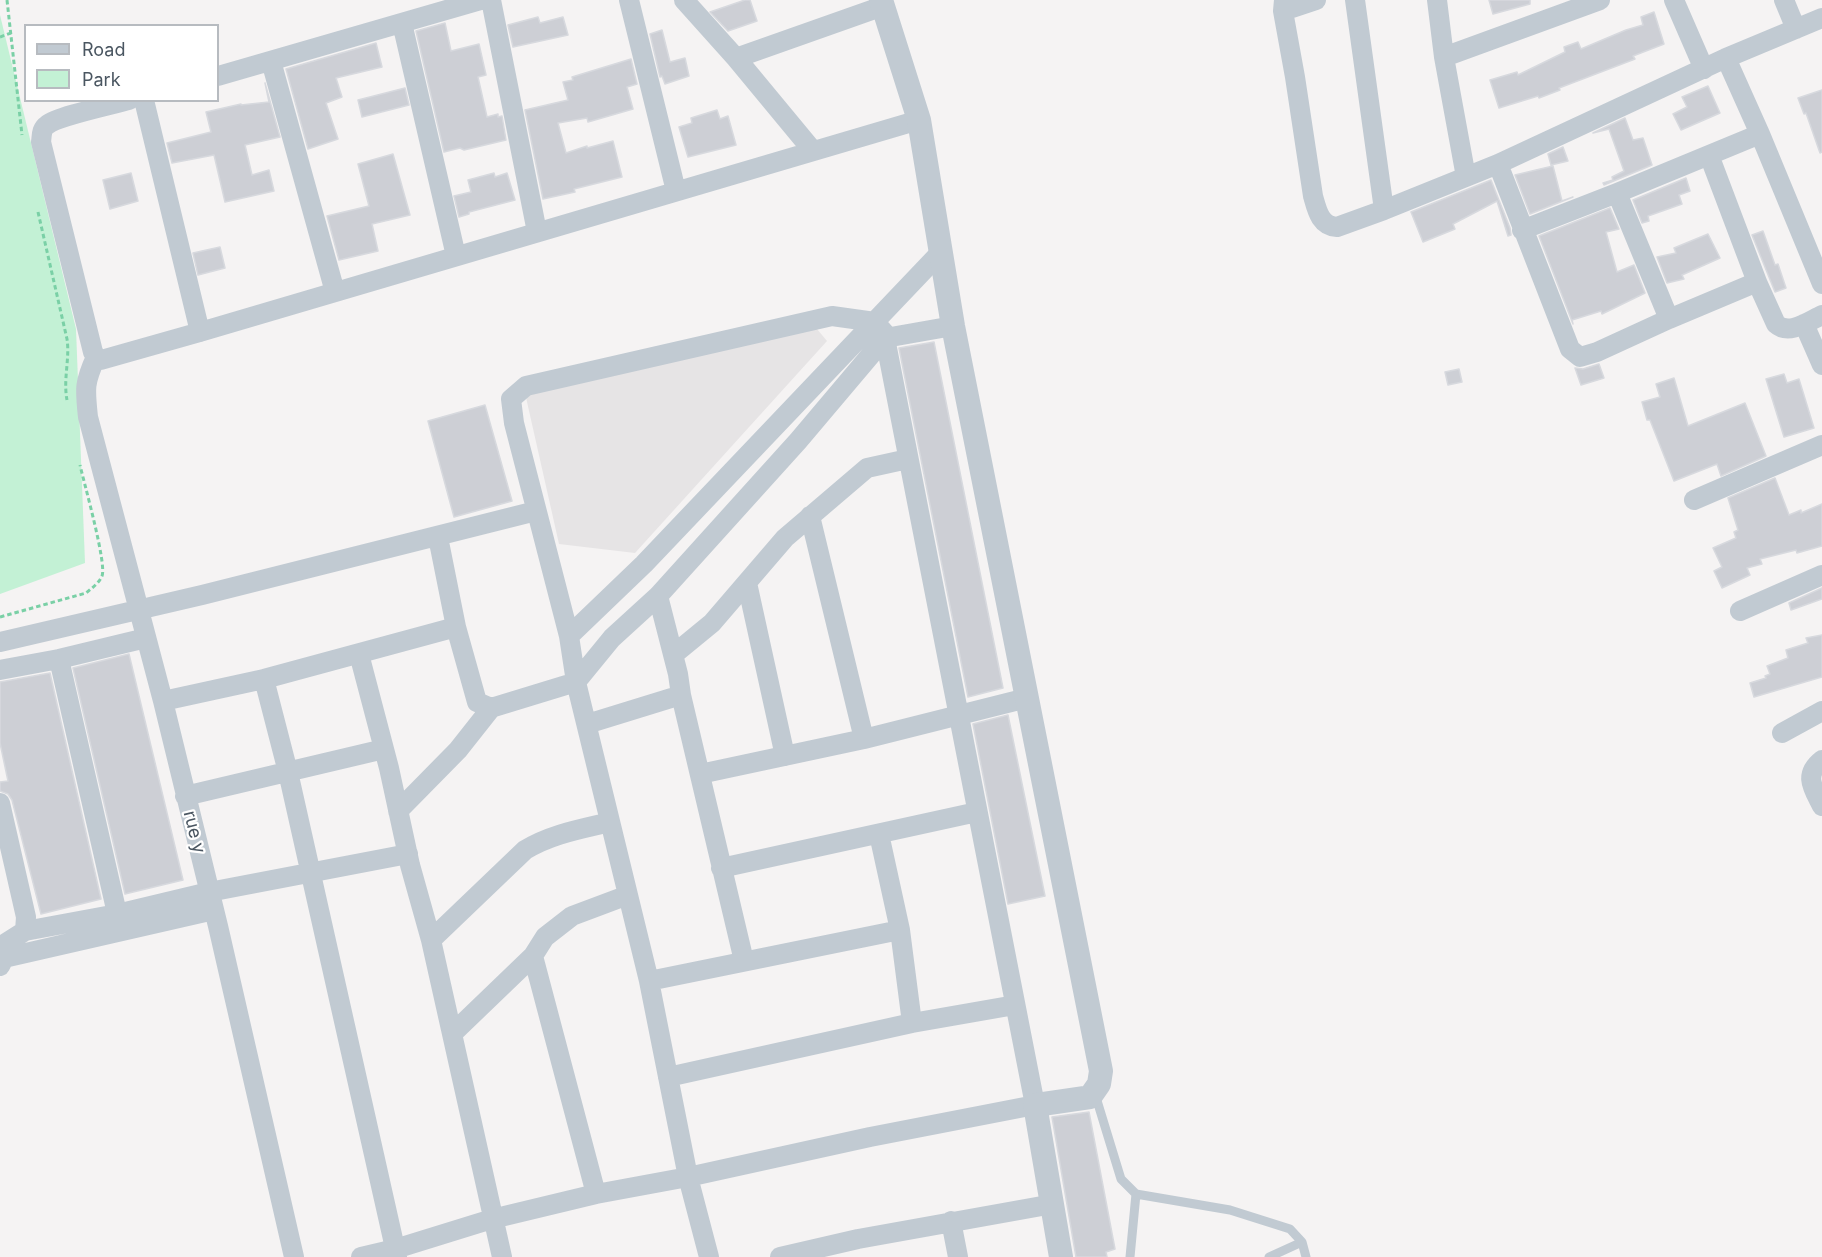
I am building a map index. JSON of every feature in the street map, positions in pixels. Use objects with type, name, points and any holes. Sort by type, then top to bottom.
[{"type":"street","points":[[219,76],[481,0]]},
{"type":"street","points":[[491,0],[537,232]]},
{"type":"street","points":[[629,0],[676,191]]},
{"type":"street","points":[[684,0],[736,58],[813,151]]},
{"type":"street","points":[[1316,0],[1284,6],[1313,196],[1317,213],[1323,222],[1330,226],[1337,226],[1384,210],[1498,164],[1726,58],[1822,18]]},
{"type":"street","points":[[1354,0],[1384,210]]},
{"type":"street","points":[[1437,0],[1444,57],[1466,177]]},
{"type":"street","points":[[1444,57],[1600,0]]},
{"type":"street","points":[[1674,0],[1704,69]]},
{"type":"street","points":[[1784,0],[1796,29]]},
{"type":"street","points":[[361,1257],[396,1253],[492,1219],[596,1194],[688,1177],[870,1137],[1090,1097],[1099,1084],[1101,1071],[953,326],[919,120],[882,3],[736,58]]},
{"type":"street","points":[[402,23],[456,256]]},
{"type":"street","points":[[1726,58],[1822,284]]},
{"type":"street","points":[[271,61],[335,292]]},
{"type":"street","points":[[122,102],[57,120],[46,126],[42,132],[41,142],[93,352],[101,360],[919,120]]},
{"type":"street","points":[[144,102],[200,332]]},
{"type":"street","points":[[1522,230],[1760,134]]},
{"type":"street","points":[[1709,155],[1757,282],[1780,328],[1787,330],[1822,315]]},
{"type":"street","points":[[1498,164],[1570,349],[1580,357],[1757,282]]},
{"type":"street","points":[[1617,193],[1669,319]]},
{"type":"street","points":[[438,537],[456,627],[477,702],[492,707],[576,682],[612,638],[658,597],[798,441],[883,333],[941,252]]},
{"type":"street","points":[[710,1257],[688,1177],[649,981],[576,682],[569,636],[514,423],[511,399],[526,386],[832,316],[883,333],[953,326]]},
{"type":"street","points":[[1804,324],[1822,365]]},
{"type":"street","points":[[883,333],[1035,1106],[1061,1257]]},
{"type":"street","points":[[569,636],[883,333]]},
{"type":"street","name":"rue y","points":[[96,357],[87,377],[88,417],[163,701],[212,901],[294,1257]]},
{"type":"street","points":[[1694,500],[1822,445]]},
{"type":"street","points":[[673,655],[712,623],[785,538],[867,468],[908,459]]},
{"type":"street","points":[[0,642],[438,537],[536,511]]},
{"type":"street","points":[[810,516],[864,739]]},
{"type":"street","points":[[1740,610],[1822,575]]},
{"type":"street","points":[[747,582],[785,756]]},
{"type":"street","points":[[658,597],[744,961]]},
{"type":"street","points":[[163,701],[264,679],[456,627]]},
{"type":"street","points":[[0,670],[59,659],[146,638]]},
{"type":"street","points":[[358,654],[431,940],[501,1257]]},
{"type":"street","points":[[59,659],[119,922]]},
{"type":"street","points":[[264,679],[288,772],[396,1253]]},
{"type":"street","points":[[587,724],[681,695]]},
{"type":"street","points":[[700,774],[864,739],[1027,698]]},
{"type":"street","points":[[398,811],[458,750],[492,707]]},
{"type":"street","points":[[1782,733],[1822,711]]},
{"type":"street","points":[[185,796],[384,749]]},
{"type":"street","points":[[1822,760],[1814,766],[1811,777],[1822,806]]},
{"type":"street","points":[[0,803],[26,917],[25,930]]},
{"type":"street","points":[[721,868],[977,812]]},
{"type":"street","points":[[431,940],[525,850],[556,835],[610,822]]},
{"type":"street","points":[[879,834],[900,930],[912,1023]]},
{"type":"street","points":[[2,952],[212,901],[311,873],[408,854]]},
{"type":"street","points":[[453,1033],[533,956],[545,937],[572,916],[628,894]]},
{"type":"street","points":[[2,952],[25,930],[119,922]]},
{"type":"street","points":[[649,981],[900,930]]},
{"type":"street","points":[[533,956],[596,1194]]},
{"type":"street","points":[[668,1077],[912,1023],[1015,1005]]},
{"type":"street","points":[[780,1257],[858,1239],[1053,1204]]},
{"type":"street","points":[[951,1221],[958,1257]]},
{"type":"lane","points":[[1095,1092],[1120,1179],[1136,1194],[1230,1210],[1290,1229],[1302,1242],[1306,1257]]},
{"type":"lane","points":[[1130,1257],[1136,1194]]},
{"type":"lane","points":[[1269,1257],[1302,1242]]},
{"type":"path","points":[[7,0],[23,144]]},
{"type":"path","points":[[0,37],[11,33]]},
{"type":"path","points":[[38,210],[69,348],[65,382],[69,407]]},
{"type":"path","points":[[0,617],[86,592],[96,585],[103,574],[102,558],[80,462]]},
{"type":"shaded area","points":[[817,329],[827,341],[635,553],[559,544],[525,393]]},
{"type":"green space","points":[[0,15],[76,329],[85,563],[0,594]]},
{"type":"building","points":[[750,0],[757,21],[728,31],[710,12]]},
{"type":"building","points":[[1489,0],[1530,0],[1530,4],[1493,14]]},
{"type":"building","points":[[1654,12],[1664,44],[1633,56],[1635,59],[1559,88],[1560,90],[1499,108],[1490,80],[1517,72],[1518,75],[1565,52],[1564,47],[1578,42],[1581,49],[1643,25],[1641,17]]},
{"type":"building","points":[[538,17],[540,23],[563,17],[568,35],[513,47],[508,25]]},
{"type":"building","points":[[445,23],[451,51],[479,44],[486,75],[478,77],[487,117],[498,114],[498,117],[502,116],[506,140],[464,150],[460,148],[444,152],[416,31]]},
{"type":"building","points":[[662,30],[670,62],[685,58],[689,76],[665,84],[662,76],[660,77],[650,34]]},
{"type":"building","points":[[376,43],[382,67],[336,78],[342,97],[326,103],[338,139],[308,149],[286,69]]},
{"type":"building","points":[[631,59],[637,84],[627,87],[633,109],[588,122],[587,118],[558,123],[566,153],[613,141],[622,177],[574,189],[575,192],[543,199],[525,110],[568,100],[563,82],[573,80],[572,77]]},
{"type":"building","points":[[265,83],[280,137],[245,145],[252,175],[269,170],[274,191],[225,202],[214,155],[172,163],[167,143],[211,132],[206,112],[241,104],[269,102]]},
{"type":"building","points":[[1708,86],[1720,113],[1681,130],[1673,114],[1687,107],[1682,97]]},
{"type":"building","points":[[405,88],[409,105],[362,117],[358,100]]},
{"type":"building","points":[[1822,90],[1822,152],[1820,153],[1806,113],[1804,114],[1798,98]]},
{"type":"building","points":[[717,110],[720,119],[728,116],[736,145],[688,157],[679,127],[692,123],[691,118]]},
{"type":"building","points":[[1625,118],[1633,140],[1643,138],[1652,165],[1604,185],[1603,183],[1613,180],[1612,177],[1624,171],[1609,129],[1593,133]]},
{"type":"building","points":[[1563,147],[1568,161],[1551,165],[1548,154]]},
{"type":"building","points":[[393,154],[410,215],[372,224],[378,251],[339,260],[327,216],[369,206],[358,164]]},
{"type":"building","points":[[1553,166],[1562,201],[1573,197],[1530,214],[1515,175]]},
{"type":"building","points":[[131,173],[138,201],[110,209],[103,180]]},
{"type":"building","points":[[494,173],[495,177],[507,173],[515,200],[469,212],[459,217],[454,196],[471,192],[468,180]]},
{"type":"building","points":[[1686,178],[1690,191],[1679,195],[1682,204],[1648,216],[1649,221],[1642,223],[1633,200]]},
{"type":"building","points":[[1491,180],[1511,235],[1508,236],[1497,201],[1453,224],[1455,229],[1423,242],[1411,212]]},
{"type":"building","points":[[1610,208],[1619,229],[1606,232],[1617,272],[1634,265],[1645,293],[1602,314],[1601,311],[1572,320],[1573,324],[1539,236]]},
{"type":"building","points":[[1763,231],[1786,288],[1775,292],[1752,235]]},
{"type":"building","points":[[1708,234],[1720,258],[1682,275],[1684,279],[1667,283],[1657,257],[1676,253],[1674,248]]},
{"type":"building","points":[[220,247],[225,268],[198,275],[193,253]]},
{"type":"building","points":[[934,342],[1003,688],[968,697],[899,348]]},
{"type":"building","points":[[1599,364],[1604,378],[1581,385],[1575,368],[1583,369]]},
{"type":"building","points":[[1459,369],[1462,382],[1448,385],[1445,372]]},
{"type":"building","points":[[1784,374],[1787,383],[1799,379],[1814,428],[1784,437],[1766,379]]},
{"type":"building","points":[[1674,378],[1688,426],[1745,403],[1766,456],[1721,476],[1717,464],[1674,481],[1650,420],[1647,420],[1642,402],[1660,397],[1656,384]]},
{"type":"building","points":[[485,405],[512,501],[454,517],[428,421]]},
{"type":"building","points":[[1775,478],[1789,515],[1801,510],[1801,513],[1822,504],[1822,546],[1760,559],[1762,564],[1747,568],[1750,575],[1722,588],[1714,571],[1722,567],[1713,548],[1736,538],[1734,532],[1738,530],[1728,498]]},
{"type":"building","points":[[1822,588],[1822,599],[1791,610],[1789,603]]},
{"type":"building","points":[[1822,635],[1822,677],[1754,697],[1750,683],[1766,678],[1765,676],[1770,674],[1767,666],[1788,658],[1786,650],[1808,643],[1806,638]]},
{"type":"building","points":[[129,654],[183,880],[125,894],[73,668]]},
{"type":"building","points":[[50,673],[101,899],[41,914],[12,800],[8,794],[0,791],[0,782],[8,781],[0,743],[0,682]]},
{"type":"building","points":[[1008,715],[1045,896],[1008,904],[973,724]]},
{"type":"building","points":[[1089,1112],[1115,1249],[1106,1252],[1107,1257],[1076,1257],[1052,1117]]}]
